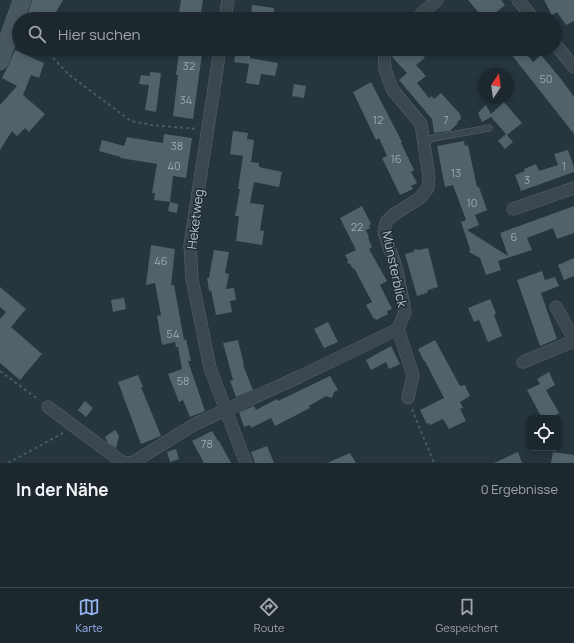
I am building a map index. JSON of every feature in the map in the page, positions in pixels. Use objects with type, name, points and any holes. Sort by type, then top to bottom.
[{"type":"street","points":[[18,12],[22,0]]},
{"type":"street","points":[[226,12],[228,0]]},
{"type":"street","points":[[424,12],[437,0]]},
{"type":"street","points":[[518,0],[528,12]]},
{"type":"street","points":[[0,61],[12,28]]},
{"type":"street","points":[[562,52],[574,67]]},
{"type":"street","name":"Heketweg","points":[[219,56],[190,245],[192,279],[210,368],[246,463]]},
{"type":"street","name":"Münsterblick","points":[[384,56],[385,69],[392,89],[421,124],[429,177],[428,188],[420,198],[393,215],[386,222],[384,232],[396,270],[405,312],[398,329]]},
{"type":"street","points":[[513,209],[574,188]]},
{"type":"street","points":[[523,362],[574,340],[556,307]]},
{"type":"street","points":[[48,407],[122,462],[132,463],[195,424],[398,329],[413,375],[408,398]]},
{"type":"lane","points":[[423,140],[488,128]]},
{"type":"path","points":[[51,56],[68,74],[131,121],[152,125],[208,130]]},
{"type":"path","points":[[0,371],[48,407]]},
{"type":"path","points":[[408,398],[434,463]]},
{"type":"path","points":[[8,463],[74,425]]},
{"type":"building","points":[[32,0],[63,0],[56,12],[28,12]]},
{"type":"building","points":[[181,0],[203,0],[201,12],[179,12]]},
{"type":"building","points":[[468,0],[501,0],[505,5],[496,12],[478,12]]},
{"type":"building","points":[[544,0],[574,0],[574,21],[566,25],[562,19],[562,12],[550,12]]},
{"type":"building","points":[[252,5],[274,8],[274,12],[251,12]]},
{"type":"building","points":[[12,56],[28,56],[44,63],[39,78],[31,75],[23,95],[45,114],[29,132],[25,128],[17,136],[12,131],[0,150],[0,105],[17,86],[2,78]]},
{"type":"building","points":[[178,56],[202,56],[193,119],[173,116],[178,75],[176,75]]},
{"type":"building","points":[[235,56],[250,56],[250,58],[278,63],[275,76],[261,74],[259,85],[246,83],[249,64],[234,62]]},
{"type":"building","points":[[423,56],[425,58],[416,65],[426,76],[417,83],[429,98],[432,96],[434,99],[441,93],[460,114],[461,119],[450,131],[434,133],[432,119],[399,80],[407,73],[392,57]]},
{"type":"building","points":[[513,56],[528,56],[533,62],[542,56],[561,79],[574,97],[574,134]]},
{"type":"building","points":[[150,72],[161,73],[156,112],[145,110],[149,85],[139,84],[141,75],[150,76]]},
{"type":"building","points":[[371,82],[402,142],[401,143],[414,170],[411,172],[417,183],[411,186],[413,189],[400,195],[382,158],[387,156],[379,138],[376,140],[353,92]]},
{"type":"building","points":[[294,84],[306,86],[304,98],[292,96]]},
{"type":"building","points":[[502,104],[506,104],[522,123],[507,135],[513,142],[505,149],[498,141],[506,134],[491,117],[482,122],[478,113],[486,105],[491,114]]},
{"type":"building","points":[[233,131],[248,133],[247,139],[254,140],[251,162],[259,163],[259,167],[282,172],[279,187],[254,182],[250,203],[264,205],[260,230],[264,231],[262,245],[236,241],[239,216],[235,216],[240,189],[238,189],[243,156],[230,154]]},
{"type":"building","points":[[164,134],[192,138],[186,178],[173,176],[170,202],[154,200],[155,193],[152,193],[157,164],[120,158],[121,157],[99,151],[102,140],[124,146],[127,137],[163,143]]},
{"type":"building","points":[[464,141],[465,146],[468,145],[477,187],[479,187],[487,210],[475,215],[479,225],[467,230],[508,256],[500,233],[574,206],[574,233],[557,239],[553,228],[527,238],[532,250],[498,261],[501,270],[486,275],[480,258],[469,252],[470,249],[461,222],[466,220],[453,185],[445,187],[437,146]]},
{"type":"building","points":[[568,150],[574,167],[574,172],[521,191],[515,175],[536,164],[539,171],[558,165],[554,154]]},
{"type":"building","points":[[170,202],[178,204],[177,213],[168,211]]},
{"type":"building","points":[[362,206],[371,224],[369,225],[370,228],[366,230],[372,247],[369,249],[387,281],[380,285],[392,309],[387,311],[388,314],[376,320],[366,305],[372,302],[354,268],[353,269],[350,264],[347,263],[348,260],[345,255],[356,250],[340,218]]},
{"type":"building","points":[[151,245],[175,249],[171,285],[174,285],[184,340],[186,339],[191,361],[188,361],[205,411],[190,417],[183,400],[179,402],[168,374],[182,369],[178,347],[176,347],[175,342],[162,345],[157,316],[161,315],[155,283],[146,285]]},
{"type":"building","points":[[428,248],[438,287],[417,296],[405,254],[413,252],[415,249],[419,250]]},
{"type":"building","points":[[214,250],[229,252],[225,273],[229,274],[226,289],[234,288],[236,300],[230,301],[232,312],[216,315],[207,278],[209,278]]},
{"type":"building","points":[[574,258],[574,276],[564,280],[558,265]]},
{"type":"building","points":[[542,271],[545,280],[555,277],[559,286],[541,293],[557,339],[540,346],[517,280]]},
{"type":"building","points":[[0,287],[26,309],[11,327],[42,354],[20,380],[0,363],[0,319],[6,312],[0,307]]},
{"type":"building","points":[[124,298],[126,309],[113,312],[111,300]]},
{"type":"building","points":[[490,299],[496,313],[494,315],[502,336],[488,342],[479,320],[474,322],[468,308]]},
{"type":"building","points":[[328,322],[338,342],[324,348],[314,329]]},
{"type":"building","points":[[238,340],[243,365],[253,390],[236,397],[230,381],[233,380],[223,343]]},
{"type":"building","points":[[435,340],[460,386],[465,385],[470,396],[460,402],[463,408],[460,409],[466,421],[449,429],[443,419],[430,425],[429,423],[427,424],[420,410],[444,398],[418,349]]},
{"type":"building","points":[[391,346],[400,364],[389,369],[386,362],[371,370],[366,360]]},
{"type":"building","points":[[549,372],[555,385],[546,390],[559,413],[555,415],[540,415],[527,390],[540,384],[537,379]]},
{"type":"building","points":[[138,375],[143,387],[141,387],[161,436],[141,444],[118,382]]},
{"type":"building","points":[[330,376],[338,390],[334,392],[332,398],[326,396],[309,406],[310,408],[275,426],[271,418],[251,428],[250,425],[244,427],[239,412],[254,406],[256,410],[277,399],[278,401]]},
{"type":"building","points":[[85,401],[93,408],[86,417],[78,410]]},
{"type":"building","points":[[115,430],[119,436],[116,448],[108,443],[105,437]]},
{"type":"building","points":[[212,431],[231,463],[204,463],[192,441]]},
{"type":"building","points":[[267,446],[274,463],[255,463],[251,452]]},
{"type":"building","points":[[176,449],[179,459],[170,462],[167,452]]},
{"type":"building","points":[[518,452],[522,463],[494,463]]},
{"type":"building","points":[[553,452],[574,455],[574,463],[551,463]]},
{"type":"building","points":[[350,453],[356,463],[327,463]]}]
